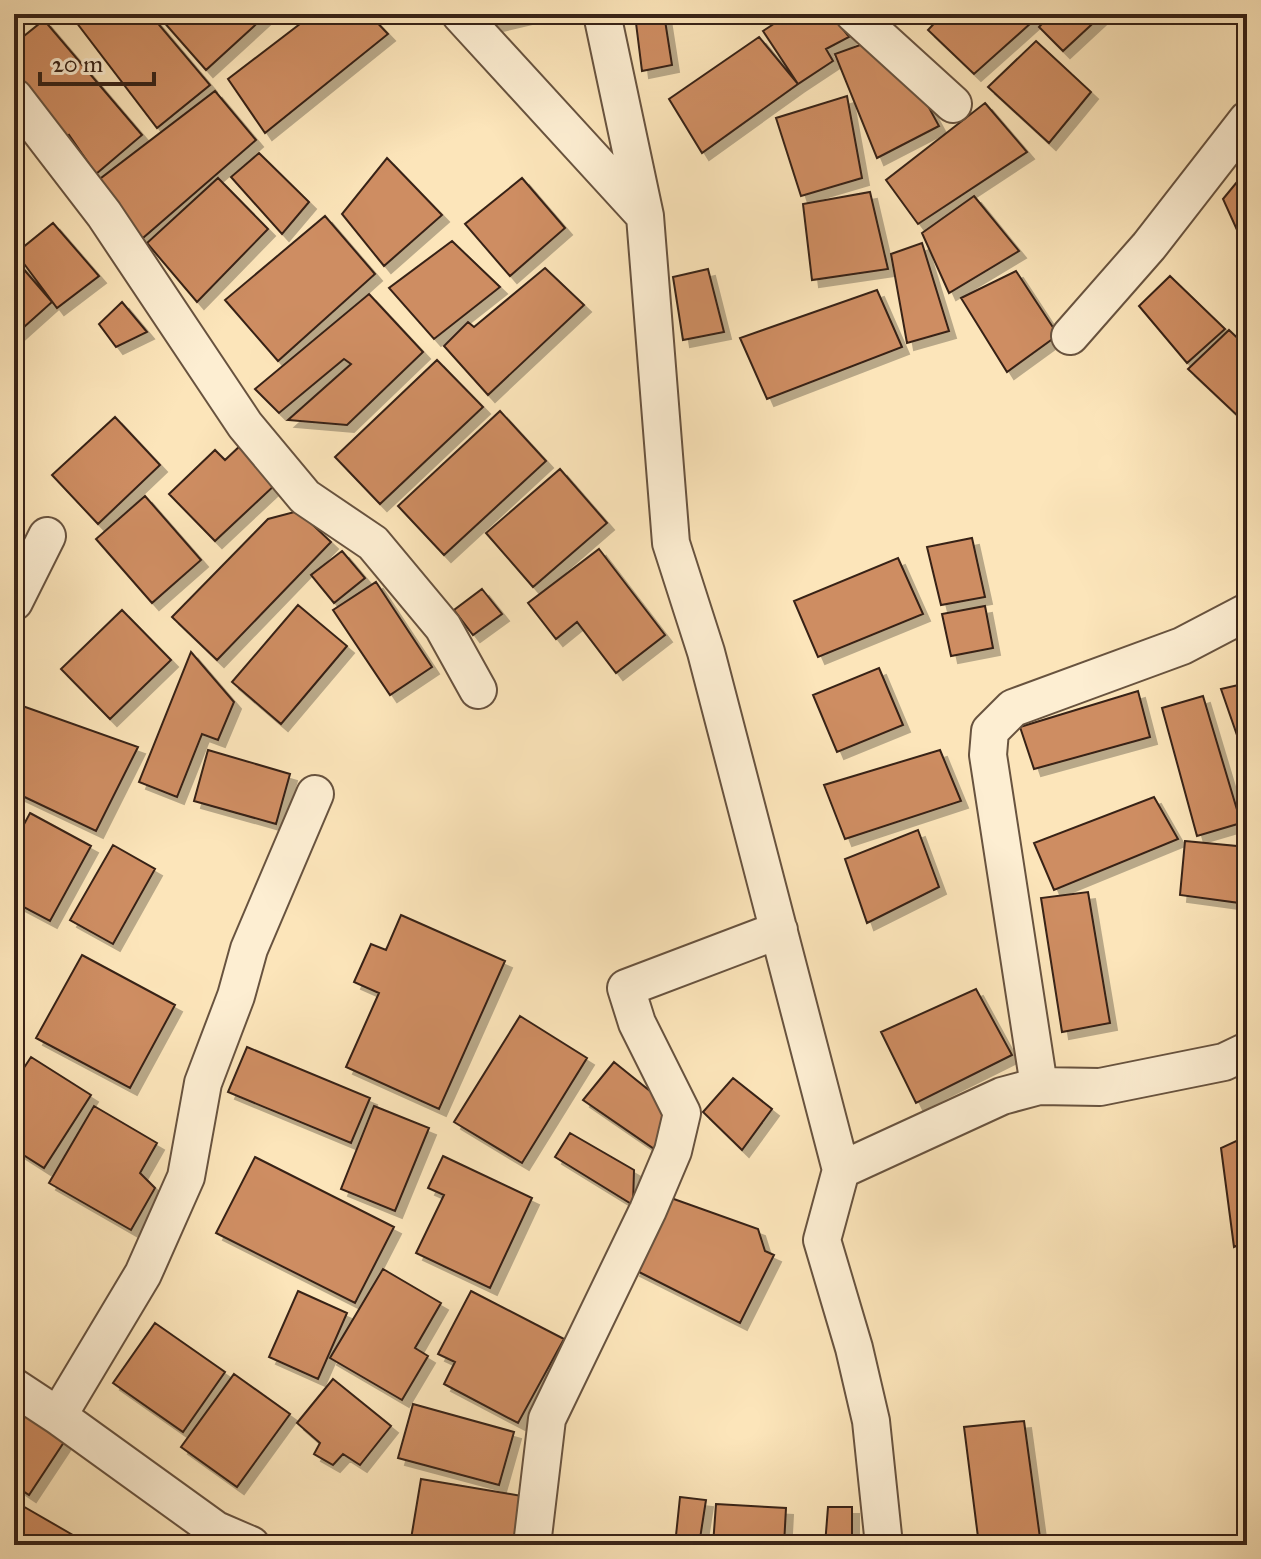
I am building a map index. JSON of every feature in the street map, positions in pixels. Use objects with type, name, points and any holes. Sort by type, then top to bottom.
[{"type":"street","points":[[460,14],[645,216]]},
{"type":"street","points":[[602,14],[645,216],[671,543],[706,652],[841,1170],[822,1240],[854,1348],[871,1421],[884,1545]]},
{"type":"street","points":[[854,14],[953,104]]},
{"type":"street","points":[[14,97],[104,214],[245,425],[305,497],[373,543],[443,627],[478,690]]},
{"type":"street","points":[[1070,336],[1149,246],[1247,120]]},
{"type":"street","points":[[14,602],[47,536]]},
{"type":"street","points":[[1039,1086],[988,755],[990,731],[1013,708],[1182,646],[1247,612]]},
{"type":"street","points":[[58,1416],[143,1274],[186,1177],[203,1083],[236,996],[249,949],[315,794]]},
{"type":"street","points":[[532,1545],[547,1419],[648,1210],[673,1151],[682,1113],[637,1023],[626,988],[779,930]]},
{"type":"street","points":[[841,1170],[1002,1096],[1039,1086],[1100,1087],[1224,1062],[1247,1051]]},
{"type":"street","points":[[14,1387],[58,1416],[212,1538],[251,1545]]},
{"type":"building","points":[[70,14],[150,14],[210,85],[157,128]]},
{"type":"building","points":[[168,14],[263,14],[264,17],[206,70],[162,20]]},
{"type":"building","points":[[313,14],[369,14],[388,34],[265,133],[228,79]]},
{"type":"building","points":[[478,14],[538,14],[483,27]]},
{"type":"building","points":[[664,14],[672,65],[642,71],[635,15]]},
{"type":"building","points":[[789,14],[831,14],[849,37],[826,49],[833,61],[798,84],[763,31]]},
{"type":"building","points":[[943,14],[1041,14],[974,74],[928,30]]},
{"type":"building","points":[[1051,14],[1103,14],[1063,51],[1039,27]]},
{"type":"building","points":[[44,20],[142,135],[96,174],[69,135],[58,143],[14,87],[14,44]]},
{"type":"building","points":[[759,37],[798,84],[702,153],[669,99]]},
{"type":"building","points":[[874,40],[915,82],[939,126],[877,158],[835,54]]},
{"type":"building","points":[[1036,41],[1091,92],[1049,143],[988,87]]},
{"type":"building","points":[[215,91],[256,140],[136,244],[88,188]]},
{"type":"building","points":[[847,96],[862,178],[801,196],[776,118]]},
{"type":"building","points":[[985,103],[1027,152],[918,224],[886,180]]},
{"type":"building","points":[[259,153],[309,202],[282,234],[231,177]]},
{"type":"building","points":[[387,158],[442,215],[384,266],[342,214]]},
{"type":"building","points":[[1246,171],[1247,238],[1242,241],[1223,199]]},
{"type":"building","points":[[218,178],[268,229],[197,302],[147,243]]},
{"type":"building","points":[[522,178],[565,228],[510,276],[465,224]]},
{"type":"building","points":[[870,192],[888,269],[812,280],[803,204]]},
{"type":"building","points":[[974,196],[1019,251],[949,293],[922,233]]},
{"type":"building","points":[[325,216],[375,274],[278,361],[225,300]]},
{"type":"building","points":[[53,223],[99,276],[57,308],[16,253]]},
{"type":"building","points":[[452,241],[500,287],[434,339],[389,288]]},
{"type":"building","points":[[922,243],[949,331],[907,343],[891,254]]},
{"type":"building","points":[[14,258],[52,302],[14,336]]},
{"type":"building","points":[[545,268],[584,305],[488,395],[444,346],[468,322],[474,327]]},
{"type":"building","points":[[708,269],[724,332],[683,340],[673,277]]},
{"type":"building","points":[[1016,271],[1058,335],[1007,372],[961,298]]},
{"type":"building","points":[[1170,276],[1225,329],[1187,363],[1139,306]]},
{"type":"building","points":[[877,290],[902,347],[767,399],[740,338]]},
{"type":"building","points":[[369,294],[423,352],[347,425],[288,420],[351,364],[344,359],[279,413],[255,389]]},
{"type":"building","points":[[122,302],[147,332],[116,347],[99,324]]},
{"type":"building","points":[[1229,330],[1247,347],[1247,414],[1241,419],[1188,369]]},
{"type":"building","points":[[437,360],[483,407],[380,504],[335,457]]},
{"type":"building","points":[[500,411],[546,461],[444,555],[398,506]]},
{"type":"building","points":[[115,417],[160,465],[98,524],[52,475]]},
{"type":"building","points":[[241,445],[277,483],[215,541],[169,494],[215,450],[225,460]]},
{"type":"building","points":[[560,469],[607,523],[533,587],[486,533]]},
{"type":"building","points":[[145,496],[201,560],[152,603],[96,539]]},
{"type":"building","points":[[298,511],[331,542],[217,660],[172,617],[268,519]]},
{"type":"building","points":[[972,538],[985,597],[941,605],[927,547]]},
{"type":"building","points":[[599,549],[665,635],[616,673],[577,622],[556,639],[528,603]]},
{"type":"building","points":[[342,551],[365,578],[334,603],[311,575]]},
{"type":"building","points":[[898,558],[923,614],[818,657],[794,601]]},
{"type":"building","points":[[376,582],[432,667],[390,695],[333,610]]},
{"type":"building","points":[[482,589],[502,614],[473,635],[454,610]]},
{"type":"building","points":[[298,605],[347,646],[281,724],[232,682]]},
{"type":"building","points":[[985,606],[993,648],[951,656],[942,614]]},
{"type":"building","points":[[122,610],[171,660],[110,719],[61,669]]},
{"type":"building","points":[[191,652],[234,702],[218,740],[202,734],[177,797],[139,782]]},
{"type":"building","points":[[879,668],[903,725],[837,752],[813,695]]},
{"type":"building","points":[[1247,683],[1247,764],[1221,689]]},
{"type":"building","points":[[1138,691],[1150,737],[1034,769],[1020,727]]},
{"type":"building","points":[[1203,696],[1241,823],[1197,836],[1162,708]]},
{"type":"building","points":[[14,703],[138,747],[96,831],[14,792]]},
{"type":"building","points":[[208,750],[290,774],[276,824],[194,801]]},
{"type":"building","points":[[940,750],[961,801],[845,839],[824,785]]},
{"type":"building","points":[[1154,797],[1178,839],[1054,890],[1034,843]]},
{"type":"building","points":[[30,813],[91,846],[50,921],[14,902],[14,843]]},
{"type":"building","points":[[918,830],[939,887],[867,923],[845,859]]},
{"type":"building","points":[[1185,841],[1247,847],[1247,904],[1180,895]]},
{"type":"building","points":[[113,845],[155,869],[113,944],[70,920]]},
{"type":"building","points":[[1088,892],[1110,1023],[1062,1032],[1041,898]]},
{"type":"building","points":[[401,915],[505,961],[439,1109],[346,1067],[379,993],[354,982],[371,944],[386,950]]},
{"type":"building","points":[[82,955],[175,1005],[130,1088],[36,1038]]},
{"type":"building","points":[[976,989],[1012,1055],[916,1103],[881,1032]]},
{"type":"building","points":[[520,1016],[587,1058],[522,1163],[454,1122]]},
{"type":"building","points":[[247,1047],[370,1098],[351,1143],[228,1092]]},
{"type":"building","points":[[31,1057],[91,1095],[44,1168],[14,1149],[14,1083]]},
{"type":"building","points":[[614,1062],[671,1108],[660,1153],[583,1100]]},
{"type":"building","points":[[733,1078],[772,1109],[742,1150],[703,1112]]},
{"type":"building","points":[[94,1106],[157,1143],[140,1173],[155,1188],[131,1230],[49,1183]]},
{"type":"building","points":[[374,1106],[429,1128],[395,1211],[341,1189]]},
{"type":"building","points":[[570,1133],[634,1170],[633,1205],[555,1157]]},
{"type":"building","points":[[1247,1136],[1247,1241],[1234,1247],[1221,1148]]},
{"type":"building","points":[[443,1156],[532,1198],[490,1288],[416,1253],[444,1195],[428,1188]]},
{"type":"building","points":[[255,1157],[394,1227],[355,1303],[216,1233]]},
{"type":"building","points":[[671,1198],[758,1229],[765,1251],[774,1255],[740,1323],[633,1269]]},
{"type":"building","points":[[383,1269],[441,1303],[415,1348],[428,1356],[402,1400],[330,1358]]},
{"type":"building","points":[[298,1291],[347,1313],[318,1379],[269,1357]]},
{"type":"building","points":[[471,1291],[564,1339],[518,1423],[444,1384],[455,1362],[438,1354]]},
{"type":"building","points":[[155,1323],[225,1372],[183,1432],[113,1383]]},
{"type":"building","points":[[234,1374],[290,1414],[237,1487],[181,1447]]},
{"type":"building","points":[[333,1379],[391,1426],[360,1465],[343,1454],[333,1465],[314,1454],[320,1443],[297,1423]]},
{"type":"building","points":[[14,1400],[68,1436],[29,1495],[14,1485]]},
{"type":"building","points":[[413,1404],[514,1432],[499,1485],[398,1458]]},
{"type":"building","points":[[1024,1421],[1041,1545],[979,1545],[964,1427]]},
{"type":"building","points":[[421,1479],[522,1496],[513,1545],[410,1545]]},
{"type":"building","points":[[680,1497],[706,1500],[699,1545],[675,1545]]},
{"type":"building","points":[[14,1501],[85,1542],[83,1545],[14,1545]]},
{"type":"building","points":[[716,1504],[786,1508],[784,1545],[713,1545]]},
{"type":"building","points":[[828,1507],[852,1507],[852,1545],[825,1545]]},
{"type":"building","points":[[791,1540],[818,1542],[817,1545],[790,1545]]}]
